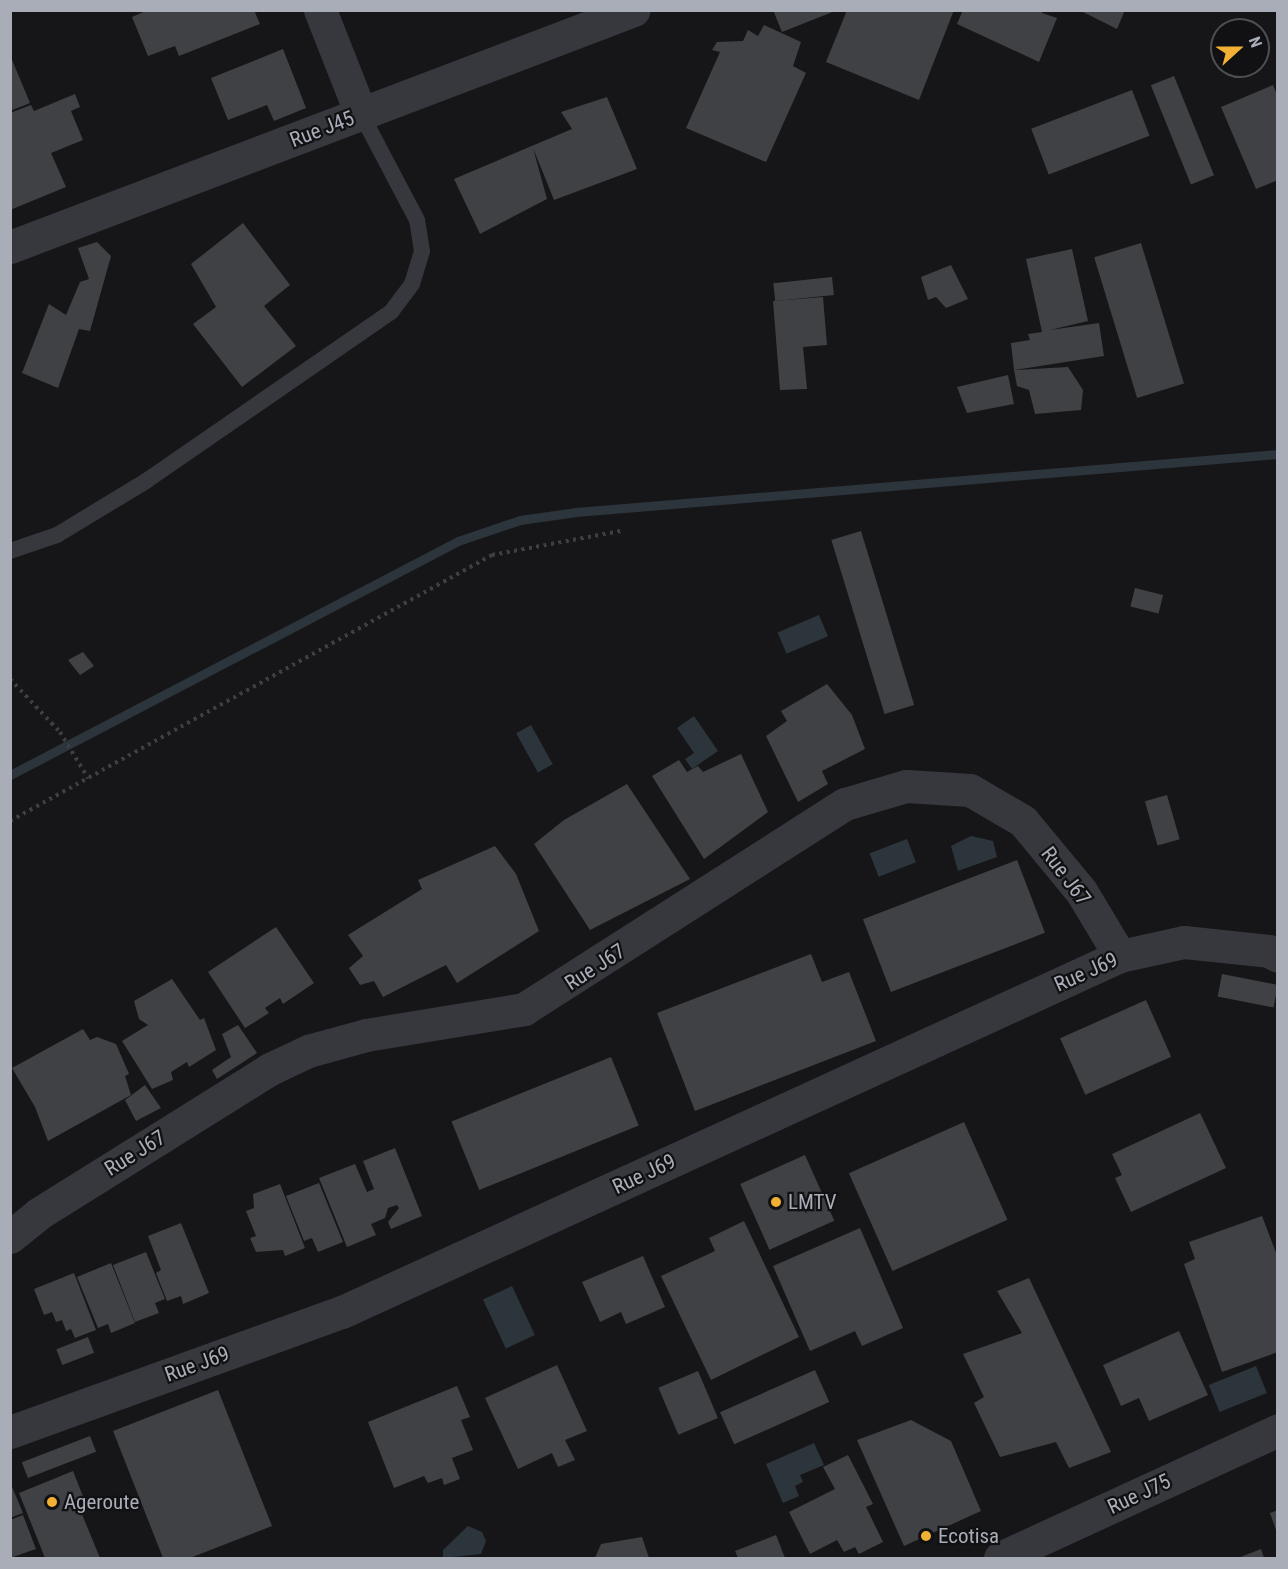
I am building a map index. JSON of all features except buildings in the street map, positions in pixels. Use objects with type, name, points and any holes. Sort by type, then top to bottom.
[{"type":"street","points":[[320,10],[361,114]]},
{"type":"street","name":"Rue J45","points":[[10,247],[634,10]]},
{"type":"street","name":"Rue J67","points":[[10,1237],[38,1214],[270,1069],[308,1051],[366,1035],[524,1009],[556,992],[844,804],[906,786],[970,790],[1023,821],[1081,891],[1120,956]]},
{"type":"street","name":"Rue J69","points":[[10,1432],[342,1312],[1120,956],[1184,942],[1269,951],[1278,956]]},
{"type":"street","name":"Rue J75","points":[[1000,1558],[1278,1430]]},
{"type":"lane","points":[[10,551],[57,535],[146,481],[391,312],[412,284],[422,250],[417,220],[361,114]]},
{"type":"path","points":[[10,820],[492,555],[625,530]]},
{"type":"path","points":[[10,679],[60,732],[88,778]]},
{"type":"shaded area","points":[[819,615],[828,636],[787,654],[778,633]]},
{"type":"shaded area","points":[[694,716],[718,751],[692,769],[685,759],[694,753],[677,728]]},
{"type":"shaded area","points":[[531,725],[553,764],[538,773],[516,733]]},
{"type":"shaded area","points":[[971,836],[993,841],[997,857],[958,871],[951,846]]},
{"type":"shaded area","points":[[907,839],[916,862],[879,877],[870,853]]},
{"type":"shaded area","points":[[512,1286],[535,1335],[506,1348],[483,1300]]},
{"type":"shaded area","points":[[1256,1366],[1267,1393],[1220,1412],[1209,1385]]},
{"type":"shaded area","points":[[814,1443],[824,1465],[800,1475],[803,1482],[795,1486],[799,1496],[783,1503],[766,1464]]},
{"type":"shaded area","points":[[468,1526],[482,1532],[486,1541],[481,1554],[443,1558],[443,1550]]},
{"type":"waterway","points":[[10,775],[458,541],[520,520],[576,512],[1278,454]]},
{"type":"place","name":"LMTV","points":[[776,1202]]},
{"type":"place","name":"Ageroute","points":[[52,1502]]},
{"type":"place","name":"Ecotisa","points":[[926,1536]]}]
